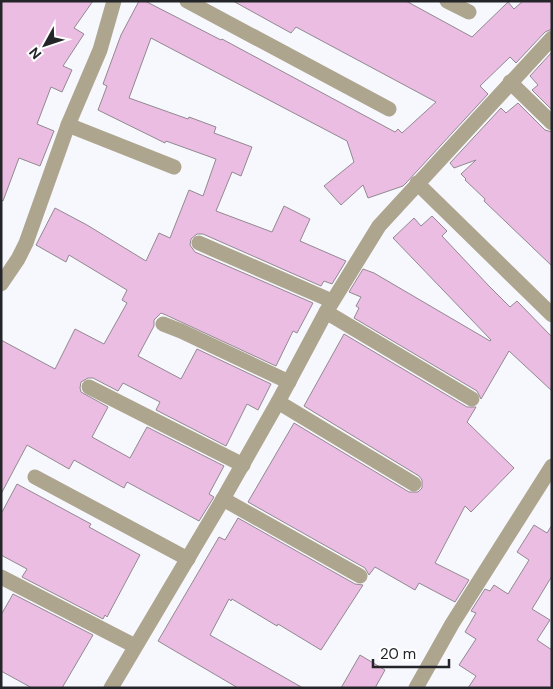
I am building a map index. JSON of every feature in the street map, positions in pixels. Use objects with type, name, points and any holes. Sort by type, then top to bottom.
[{"type":"street","points":[[1,284],[26,242],[68,125],[100,50],[114,1]]},
{"type":"street","points":[[187,1],[390,109]]},
{"type":"street","points":[[447,1],[468,12]]},
{"type":"street","points":[[110,688],[223,500],[329,307],[379,226],[552,38]]},
{"type":"street","points":[[510,82],[552,123]]},
{"type":"street","points":[[68,125],[174,167]]},
{"type":"street","points":[[417,183],[552,315]]},
{"type":"street","points":[[199,243],[329,307],[472,400]]},
{"type":"street","points":[[163,324],[289,382]]},
{"type":"street","points":[[89,387],[243,465]]},
{"type":"street","points":[[278,402],[414,484]]},
{"type":"street","points":[[416,688],[452,624],[552,466]]},
{"type":"street","points":[[35,478],[188,559]]},
{"type":"street","points":[[223,500],[360,576]]},
{"type":"street","points":[[1,577],[135,646]]},
{"type":"building","points":[[1,1],[93,1],[74,28],[84,34],[63,66],[72,70],[62,92],[51,87],[37,124],[54,131],[40,166],[19,158],[3,201],[1,200]]},
{"type":"building","points":[[139,1],[145,1],[222,39],[395,132],[398,129],[402,133],[436,102],[296,27],[291,33],[233,1],[406,1],[472,37],[508,2],[514,9],[523,1],[552,1],[552,29],[545,32],[516,63],[510,57],[480,86],[488,94],[403,186],[368,198],[363,185],[341,205],[324,186],[354,162],[347,141],[151,38],[129,98],[216,127],[214,133],[252,147],[241,176],[232,172],[216,211],[272,232],[284,206],[310,219],[300,241],[346,261],[332,284],[324,281],[321,286],[203,234],[197,234],[191,239],[190,245],[195,252],[313,303],[297,333],[293,331],[276,366],[161,313],[154,320],[154,326],[138,356],[181,379],[197,349],[271,384],[258,410],[247,404],[226,446],[156,410],[160,402],[123,383],[118,391],[93,378],[88,378],[81,382],[81,392],[108,407],[92,437],[130,458],[147,427],[224,466],[209,494],[214,497],[199,521],[127,482],[124,488],[74,460],[69,469],[27,445],[1,494],[1,340],[55,369],[75,329],[104,344],[127,303],[122,300],[127,290],[69,255],[66,262],[36,245],[55,208],[146,261],[159,233],[170,238],[189,190],[203,196],[216,159],[166,141],[165,143],[98,110],[107,86],[103,84],[121,35]]},
{"type":"building","points":[[552,52],[552,110],[532,90],[538,85],[530,76]]},
{"type":"building","points":[[518,103],[545,130],[552,132],[552,266],[484,201],[485,199],[465,180],[461,174],[476,160],[454,168],[450,163],[501,108],[506,113]]},
{"type":"building","points":[[432,216],[447,231],[442,236],[489,286],[510,307],[517,301],[552,337],[552,391],[509,351],[481,399],[477,391],[354,318],[359,308],[356,306],[361,297],[349,292],[363,269],[374,273],[491,340],[393,238],[414,218],[421,226]]},
{"type":"building","points":[[344,334],[467,407],[476,407],[467,422],[514,468],[471,512],[465,506],[435,563],[469,580],[455,602],[419,583],[415,590],[375,567],[369,575],[365,568],[248,502],[294,423],[409,492],[418,492],[422,488],[422,480],[419,476],[304,406]]},
{"type":"building","points":[[17,484],[91,524],[89,527],[140,555],[107,617],[105,615],[103,619],[22,577],[27,569],[1,555],[1,514]]},
{"type":"building","points":[[238,518],[355,584],[363,585],[321,650],[278,624],[277,626],[229,599],[210,635],[303,688],[238,688],[158,641],[219,537],[225,540]]},
{"type":"building","points":[[534,525],[547,533],[552,525],[552,576],[532,609],[550,620],[537,640],[552,650],[552,688],[468,688],[476,676],[459,665],[476,639],[465,632],[476,613],[471,611],[485,589],[490,591],[494,585],[508,594],[529,560],[517,552]]},
{"type":"building","points":[[13,594],[93,635],[62,688],[32,688],[1,671],[1,615]]},
{"type":"building","points":[[360,655],[385,670],[375,688],[341,688]]}]
